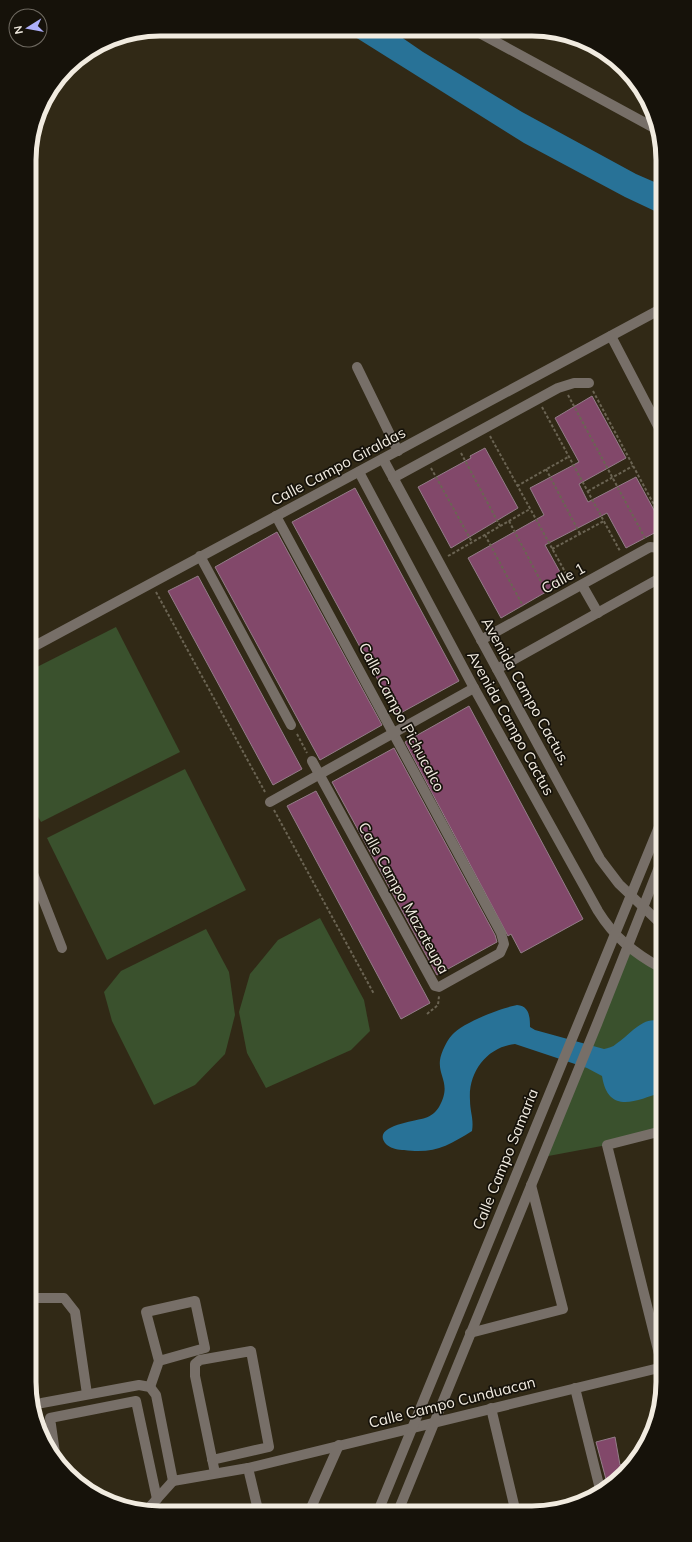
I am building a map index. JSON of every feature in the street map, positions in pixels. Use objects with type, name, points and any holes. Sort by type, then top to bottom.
[{"type":"street","points":[[485,36],[651,126]]},
{"type":"street","name":"Calle Campo Giraldas","points":[[36,645],[151,582],[359,472],[656,312]]},
{"type":"street","points":[[611,336],[656,420]]},
{"type":"street","points":[[357,368],[398,451]]},
{"type":"street","points":[[393,478],[563,386],[574,383],[589,383]]},
{"type":"street","name":"Avenida Campo Cactus.","points":[[383,459],[600,859],[619,884],[656,919]]},
{"type":"street","name":"Avenida Campo Cactus","points":[[359,472],[474,688],[598,911],[627,947],[656,965]]},
{"type":"street","name":"Calle Campo Pichucalco","points":[[276,516],[501,933]]},
{"type":"street","name":"Calle 1","points":[[481,640],[626,561],[655,548]]},
{"type":"street","points":[[200,556],[291,725]]},
{"type":"street","points":[[497,669],[656,580]]},
{"type":"street","points":[[578,587],[598,613]]},
{"type":"street","points":[[270,802],[474,688]]},
{"type":"street","name":"Calle Campo Mazateupa","points":[[312,761],[433,984],[439,987],[500,953],[504,944],[501,933]]},
{"type":"street","name":"Calle Campo Samaria","points":[[380,1506],[656,834]]},
{"type":"street","points":[[400,1506],[656,874]]},
{"type":"street","points":[[36,881],[62,948]]},
{"type":"street","points":[[656,1133],[607,1145],[656,1344]]},
{"type":"street","points":[[470,1333],[564,1309],[531,1185]]},
{"type":"street","points":[[36,1298],[64,1298],[75,1312],[87,1394]]},
{"type":"street","points":[[150,1387],[159,1361],[146,1312],[195,1301],[205,1348],[159,1361]]},
{"type":"street","points":[[212,1460],[269,1447],[251,1351],[200,1360],[195,1364],[195,1376],[212,1460],[215,1473]]},
{"type":"street","name":"Calle Campo Cunduacan","points":[[173,1481],[248,1468],[490,1408],[656,1369]]},
{"type":"street","points":[[42,1403],[140,1385],[150,1387],[156,1395],[173,1481],[151,1506]]},
{"type":"street","points":[[575,1388],[598,1486]]},
{"type":"street","points":[[54,1445],[50,1418],[136,1401],[157,1499]]},
{"type":"street","points":[[490,1408],[514,1506]]},
{"type":"street","points":[[312,1506],[339,1445]]},
{"type":"street","points":[[248,1468],[257,1506]]},
{"type":"path","points":[[589,383],[656,509]]},
{"type":"path","points":[[563,386],[612,477],[655,548]]},
{"type":"path","points":[[538,399],[626,561]]},
{"type":"path","points":[[485,427],[552,549],[578,587]]},
{"type":"path","points":[[456,444],[500,526]]},
{"type":"path","points":[[517,486],[569,456]]},
{"type":"path","points":[[427,460],[472,542]]},
{"type":"path","points":[[588,491],[633,466]]},
{"type":"path","points":[[546,469],[580,534]]},
{"type":"path","points":[[438,561],[530,509]]},
{"type":"path","points":[[509,521],[552,601]]},
{"type":"path","points":[[552,549],[604,521]]},
{"type":"path","points":[[485,535],[528,614]]},
{"type":"path","points":[[151,582],[374,994]]},
{"type":"path","points":[[291,725],[312,761]]},
{"type":"path","points":[[427,1014],[438,1005],[439,987]]},
{"type":"green space","points":[[116,627],[180,752],[41,822],[36,813],[36,667]]},
{"type":"green space","points":[[185,769],[246,890],[107,960],[47,838]]},
{"type":"green space","points":[[320,918],[364,1000],[370,1031],[351,1050],[266,1088],[247,1053],[239,1012],[250,974],[278,940]]},
{"type":"green space","points":[[206,929],[229,972],[235,1015],[225,1054],[195,1085],[154,1105],[112,1021],[104,992],[121,971]]},
{"type":"green space","points":[[627,947],[656,963],[656,1133],[607,1145],[543,1157]]},
{"type":"water","points":[[354,36],[400,36],[423,52],[522,112],[636,174],[656,183],[656,212],[625,197],[524,143]]},
{"type":"water","points":[[517,1005],[524,1007],[529,1015],[530,1027],[535,1030],[604,1049],[615,1045],[643,1023],[656,1020],[656,1094],[633,1101],[617,1101],[610,1096],[605,1088],[602,1076],[587,1068],[515,1044],[496,1050],[481,1063],[476,1071],[470,1090],[470,1104],[473,1123],[472,1131],[448,1145],[432,1150],[400,1150],[387,1145],[383,1139],[384,1133],[389,1129],[404,1123],[427,1117],[433,1114],[439,1107],[443,1099],[445,1087],[440,1060],[444,1047],[452,1035],[457,1030],[473,1021],[502,1009]]},
{"type":"building","points":[[592,396],[626,458],[579,484],[588,502],[636,477],[656,514],[656,532],[626,548],[607,513],[545,545],[565,581],[501,618],[468,558],[544,515],[530,488],[579,462],[555,418]]},
{"type":"building","points":[[485,448],[518,508],[451,548],[418,487],[471,458],[470,456]]},
{"type":"building","points":[[355,488],[459,681],[397,715],[292,522]]},
{"type":"building","points":[[277,532],[382,725],[320,760],[215,567]]},
{"type":"building","points":[[198,576],[302,769],[273,785],[168,591]]},
{"type":"building","points":[[469,706],[583,919],[521,953],[511,934],[508,936],[405,742]]},
{"type":"building","points":[[394,748],[495,935],[497,942],[437,975],[332,782]]},
{"type":"building","points":[[316,791],[430,1003],[401,1019],[287,806]]},
{"type":"building","points":[[615,1437],[620,1465],[623,1464],[620,1470],[606,1481],[596,1442]]}]
